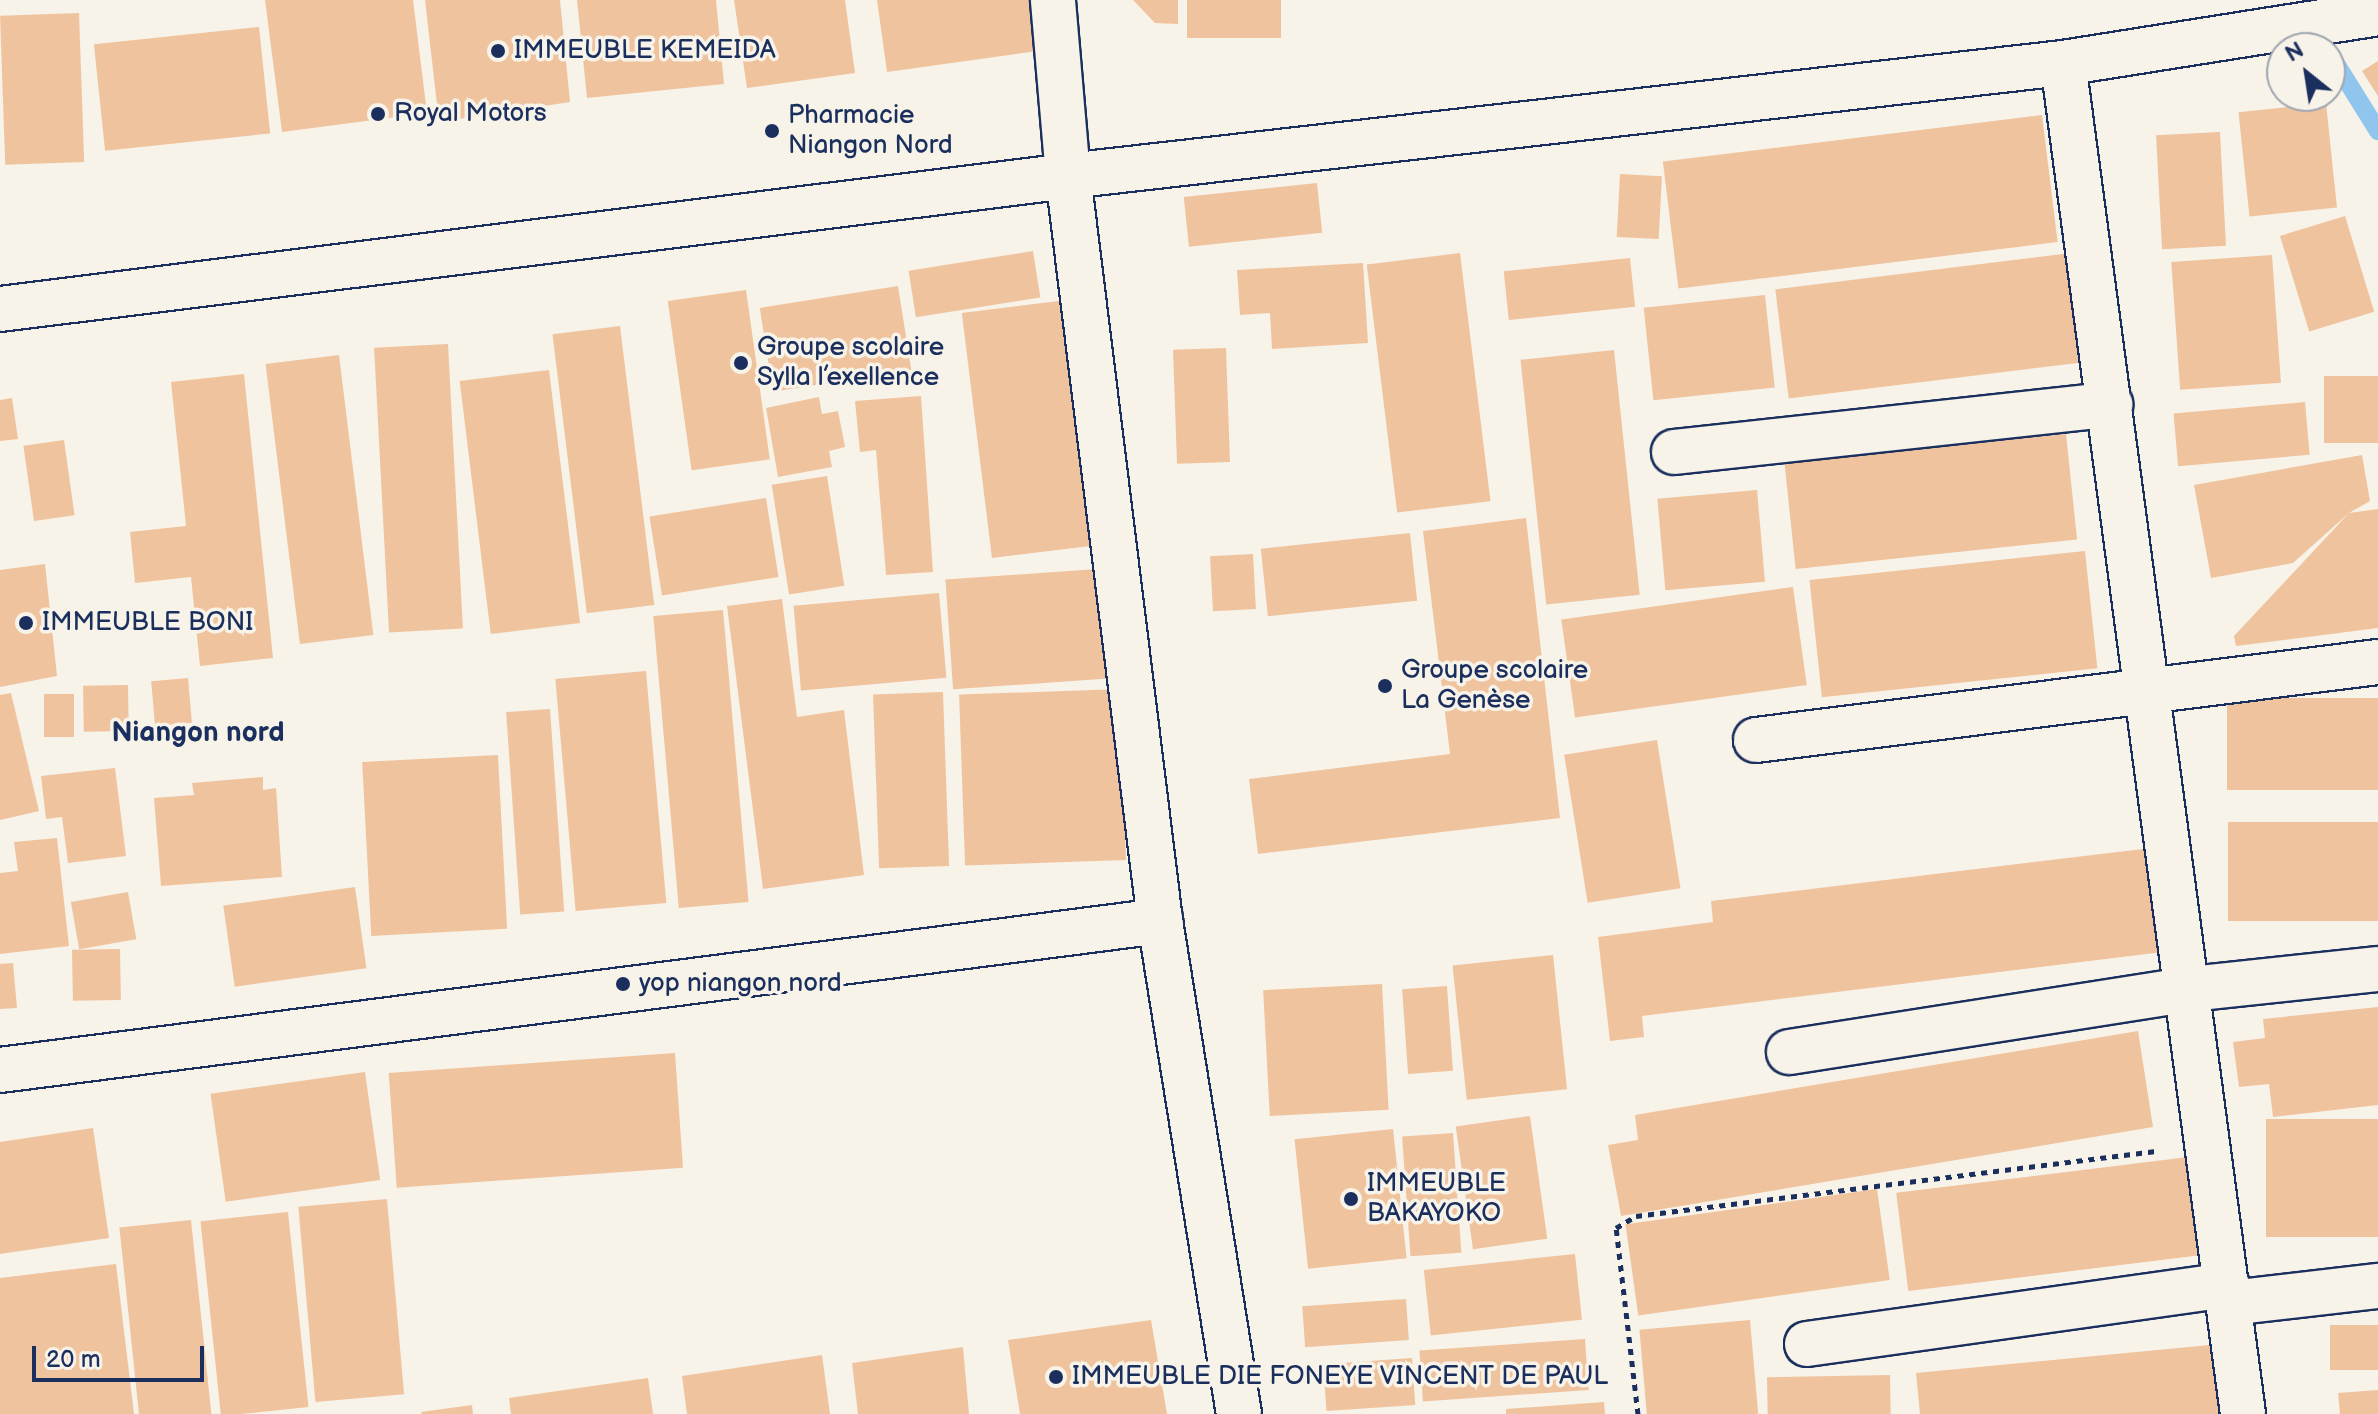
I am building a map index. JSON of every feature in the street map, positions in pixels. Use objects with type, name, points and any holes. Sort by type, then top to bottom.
[{"type":"street","points":[[1053,0],[1068,176],[1160,921],[1239,1414]]},
{"type":"street","points":[[0,309],[1068,176],[2063,63],[2378,13]]},
{"type":"street","points":[[2063,63],[2211,1145],[2243,1414]]},
{"type":"street","points":[[1674,452],[2110,405]]},
{"type":"street","points":[[1756,740],[2148,687],[2378,662]]},
{"type":"street","points":[[0,1070],[1160,921]]},
{"type":"street","points":[[1789,1052],[2190,989],[2378,969]]},
{"type":"street","points":[[1807,1344],[2229,1294],[2378,1286]]},
{"type":"path","points":[[1638,1414],[1616,1228],[1636,1216],[2211,1145]]},
{"type":"building","points":[[265,0],[413,0],[427,113],[282,132]]},
{"type":"building","name":"IMMEUBLE KEMEIDA","points":[[425,0],[560,0],[570,102],[439,122]]},
{"type":"building","points":[[577,0],[716,0],[724,84],[587,98]]},
{"type":"building","points":[[734,0],[845,0],[855,73],[747,88]]},
{"type":"building","points":[[877,0],[1030,0],[1037,51],[887,72]]},
{"type":"building","points":[[1133,0],[1178,0],[1178,24],[1155,23]]},
{"type":"building","points":[[1187,0],[1281,0],[1281,38],[1187,38]]},
{"type":"building","points":[[79,13],[84,162],[5,165],[0,16]]},
{"type":"building","points":[[259,27],[270,133],[105,151],[94,44]]},
{"type":"building","points":[[2378,61],[2378,96],[2362,71]]},
{"type":"building","points":[[2266,109],[2266,112],[2327,112],[2337,207],[2249,217],[2238,112]]},
{"type":"building","points":[[2042,115],[2058,242],[1678,289],[1663,162]]},
{"type":"building","points":[[2220,132],[2226,246],[2162,249],[2156,135]]},
{"type":"building","points":[[1620,174],[1662,176],[1659,239],[1617,237]]},
{"type":"building","points":[[1317,183],[1322,233],[1189,247],[1184,197]]},
{"type":"building","points":[[2345,216],[2374,312],[2309,332],[2280,236]]},
{"type":"building","points":[[1033,251],[1040,297],[916,317],[909,271]]},
{"type":"building","points":[[2079,252],[2092,361],[1789,398],[1775,289]]},
{"type":"building","points":[[1460,253],[1490,501],[1397,513],[1367,264]]},
{"type":"building","points":[[2272,255],[2281,383],[2180,390],[2171,262]]},
{"type":"building","points":[[1630,258],[1635,307],[1509,320],[1504,271]]},
{"type":"building","points":[[1363,263],[1368,343],[1272,349],[1270,313],[1240,315],[1237,270]]},
{"type":"building","points":[[898,286],[911,370],[773,392],[760,308]]},
{"type":"building","points":[[746,290],[770,459],[692,470],[668,301]]},
{"type":"building","points":[[1765,295],[1775,387],[1653,400],[1644,308]]},
{"type":"building","points":[[1075,299],[1105,544],[992,558],[962,313]]},
{"type":"building","points":[[620,326],[654,605],[587,613],[553,334]]},
{"type":"building","points":[[448,344],[463,629],[389,632],[374,348]]},
{"type":"building","points":[[1226,348],[1230,462],[1177,464],[1173,350]]},
{"type":"building","points":[[1614,350],[1640,595],[1546,604],[1521,360]]},
{"type":"building","points":[[339,355],[373,635],[300,644],[266,364]]},
{"type":"building","points":[[549,370],[580,623],[491,634],[460,381]]},
{"type":"building","points":[[244,374],[273,658],[200,666],[191,577],[135,583],[130,532],[186,526],[171,382]]},
{"type":"building","points":[[2324,376],[2378,376],[2378,443],[2324,443]]},
{"type":"building","points":[[921,396],[933,572],[886,575],[876,450],[860,452],[855,401]]},
{"type":"building","points":[[819,397],[822,414],[838,411],[845,447],[829,451],[832,467],[778,477],[766,408]]},
{"type":"building","points":[[12,398],[18,439],[0,441],[0,400]]},
{"type":"building","points":[[2305,402],[2310,455],[2178,466],[2174,414]]},
{"type":"building","points":[[2066,434],[2077,539],[1796,569],[1785,464]]},
{"type":"building","points":[[64,440],[75,515],[34,521],[23,446]]},
{"type":"building","points":[[2362,455],[2370,501],[2349,513],[2293,563],[2211,578],[2194,485]]},
{"type":"building","points":[[827,476],[844,586],[789,594],[772,485]]},
{"type":"building","points":[[1757,490],[1765,582],[1665,590],[1657,499]]},
{"type":"building","points":[[766,498],[779,577],[662,595],[649,516]]},
{"type":"building","points":[[2378,509],[2378,628],[2236,646],[2234,636],[2349,513]]},
{"type":"building","points":[[1526,518],[1560,818],[1258,854],[1249,779],[1450,754],[1423,531]]},
{"type":"building","points":[[1410,533],[1417,601],[1268,616],[1261,549]]},
{"type":"building","points":[[2085,551],[2097,668],[1822,697],[1810,580]]},
{"type":"building","points":[[1253,554],[1256,609],[1213,611],[1210,556]]},
{"type":"building","name":"IMMEUBLE BONI","points":[[45,564],[57,676],[0,687],[0,570]]},
{"type":"building","points":[[1111,568],[1119,678],[953,689],[945,580]]},
{"type":"building","points":[[1793,587],[1807,685],[1575,718],[1561,620]]},
{"type":"building","points":[[939,593],[946,678],[801,690],[794,606]]},
{"type":"building","points":[[782,599],[797,717],[844,710],[864,875],[763,889],[727,606]]},
{"type":"building","points":[[723,610],[749,902],[679,908],[653,616]]},
{"type":"building","points":[[646,671],[666,903],[576,911],[555,679]]},
{"type":"building","points":[[188,678],[192,723],[155,726],[151,681]]},
{"type":"building","points":[[128,685],[129,731],[84,732],[83,686]]},
{"type":"building","points":[[1120,689],[1126,860],[965,866],[959,695]]},
{"type":"building","points":[[943,692],[949,866],[879,868],[873,694]]},
{"type":"building","points":[[11,693],[39,811],[0,820],[0,695]]},
{"type":"building","points":[[44,694],[74,694],[74,737],[44,737]]},
{"type":"building","points":[[2227,698],[2378,698],[2378,790],[2227,790]]},
{"type":"building","points":[[550,709],[564,912],[520,915],[506,712]]},
{"type":"building","points":[[1657,740],[1680,888],[1588,903],[1564,755]]},
{"type":"building","points":[[498,755],[507,929],[371,936],[362,762]]},
{"type":"building","points":[[115,768],[126,856],[68,863],[62,817],[46,819],[41,776]]},
{"type":"building","points":[[263,777],[263,790],[276,788],[282,877],[161,886],[154,798],[194,795],[192,783]]},
{"type":"building","points":[[2228,822],[2378,822],[2378,921],[2228,921]]},
{"type":"building","points":[[57,838],[69,946],[0,954],[0,873],[18,871],[14,842]]},
{"type":"building","points":[[2151,848],[2163,952],[1642,1016],[1644,1037],[1610,1041],[1598,937],[1713,922],[1711,901]]},
{"type":"building","points":[[355,887],[366,968],[235,987],[223,906]]},
{"type":"building","points":[[128,892],[136,939],[79,949],[71,902]]},
{"type":"building","points":[[120,949],[121,1000],[73,1001],[72,950]]},
{"type":"building","points":[[1553,955],[1567,1089],[1467,1100],[1453,966]]},
{"type":"building","points":[[13,963],[17,1008],[0,1009],[0,964]]},
{"type":"building","points":[[1382,984],[1389,1110],[1270,1116],[1263,990]]},
{"type":"building","points":[[1447,986],[1453,1071],[1408,1074],[1402,989]]},
{"type":"building","points":[[2378,1007],[2378,1105],[2273,1117],[2269,1084],[2239,1087],[2233,1042],[2265,1038],[2263,1019]]},
{"type":"building","points":[[2138,1031],[2153,1127],[1621,1216],[1608,1145],[1638,1140],[1635,1115]]},
{"type":"building","points":[[675,1053],[683,1168],[397,1188],[389,1073]]},
{"type":"building","points":[[365,1072],[380,1180],[226,1202],[211,1094]]},
{"type":"building","points":[[1530,1116],[1547,1239],[1473,1249],[1456,1126]]},
{"type":"building","points":[[2266,1119],[2378,1119],[2378,1237],[2266,1237]]},
{"type":"building","points":[[93,1128],[109,1238],[0,1254],[0,1142]]},
{"type":"building","name":"IMMEUBLE BAKAYOKO","points":[[1393,1129],[1407,1258],[1308,1269],[1295,1139]]},
{"type":"building","points":[[1453,1133],[1461,1253],[1410,1256],[1402,1137]]},
{"type":"building","points":[[2188,1157],[2200,1255],[1908,1291],[1896,1193]]},
{"type":"building","points":[[1877,1189],[1890,1280],[1638,1315],[1625,1224]]},
{"type":"building","points":[[387,1199],[404,1394],[315,1402],[298,1207]]},
{"type":"building","points":[[288,1212],[308,1407],[221,1414],[200,1221]]},
{"type":"building","points":[[191,1220],[211,1414],[139,1414],[119,1228]]},
{"type":"building","points":[[1575,1254],[1582,1320],[1431,1336],[1424,1270]]},
{"type":"building","points":[[116,1264],[134,1414],[0,1414],[0,1278]]},
{"type":"building","points":[[1406,1299],[1409,1340],[1305,1347],[1302,1306]]},
{"type":"building","points":[[1151,1320],[1167,1414],[1020,1414],[1008,1340]]},
{"type":"building","points":[[1750,1320],[1758,1414],[1647,1414],[1639,1330]]},
{"type":"building","points":[[2330,1325],[2378,1325],[2378,1370],[2330,1370]]},
{"type":"building","points":[[1585,1339],[1589,1390],[1423,1401],[1419,1351]]},
{"type":"building","points":[[2220,1344],[2226,1414],[1920,1414],[1916,1373]]},
{"type":"building","points":[[963,1347],[969,1414],[858,1414],[852,1363]]},
{"type":"building","points":[[822,1355],[830,1414],[687,1414],[682,1376]]},
{"type":"building","points":[[1412,1358],[1415,1405],[1326,1411],[1323,1364]]},
{"type":"building","points":[[1890,1375],[1891,1414],[1768,1414],[1767,1377]]},
{"type":"building","points":[[648,1378],[653,1414],[511,1414],[509,1398]]},
{"type":"building","points":[[2378,1390],[2378,1414],[2340,1414],[2338,1393]]},
{"type":"building","points":[[1604,1402],[1605,1414],[1506,1414],[1506,1409]]},
{"type":"building","points":[[472,1405],[473,1414],[421,1412]]},
{"type":"waterway","points":[[2346,80],[2378,131]]},
{"type":"place","name":"IMMEUBLE KEMEIDA","points":[[498,51]]},
{"type":"place","name":"Royal Motors","points":[[378,114]]},
{"type":"place","name":"Pharmacie Niangon Nord","points":[[772,131]]},
{"type":"place","name":"Groupe scolaire Sylla l’exellence","points":[[741,363]]},
{"type":"place","name":"IMMEUBLE BONI","points":[[26,623]]},
{"type":"place","name":"Groupe scolaire La Genèse","points":[[1385,686]]},
{"type":"place","name":"yop niangon nord","points":[[623,984]]},
{"type":"place","name":"IMMEUBLE BAKAYOKO","points":[[1351,1199]]},
{"type":"place","name":"IMMEUBLE DIE FONEYE VINCENT DE PAUL","points":[[1056,1377]]},
{"type":"district","name":"Niangon nord","points":[[198,733]]}]
